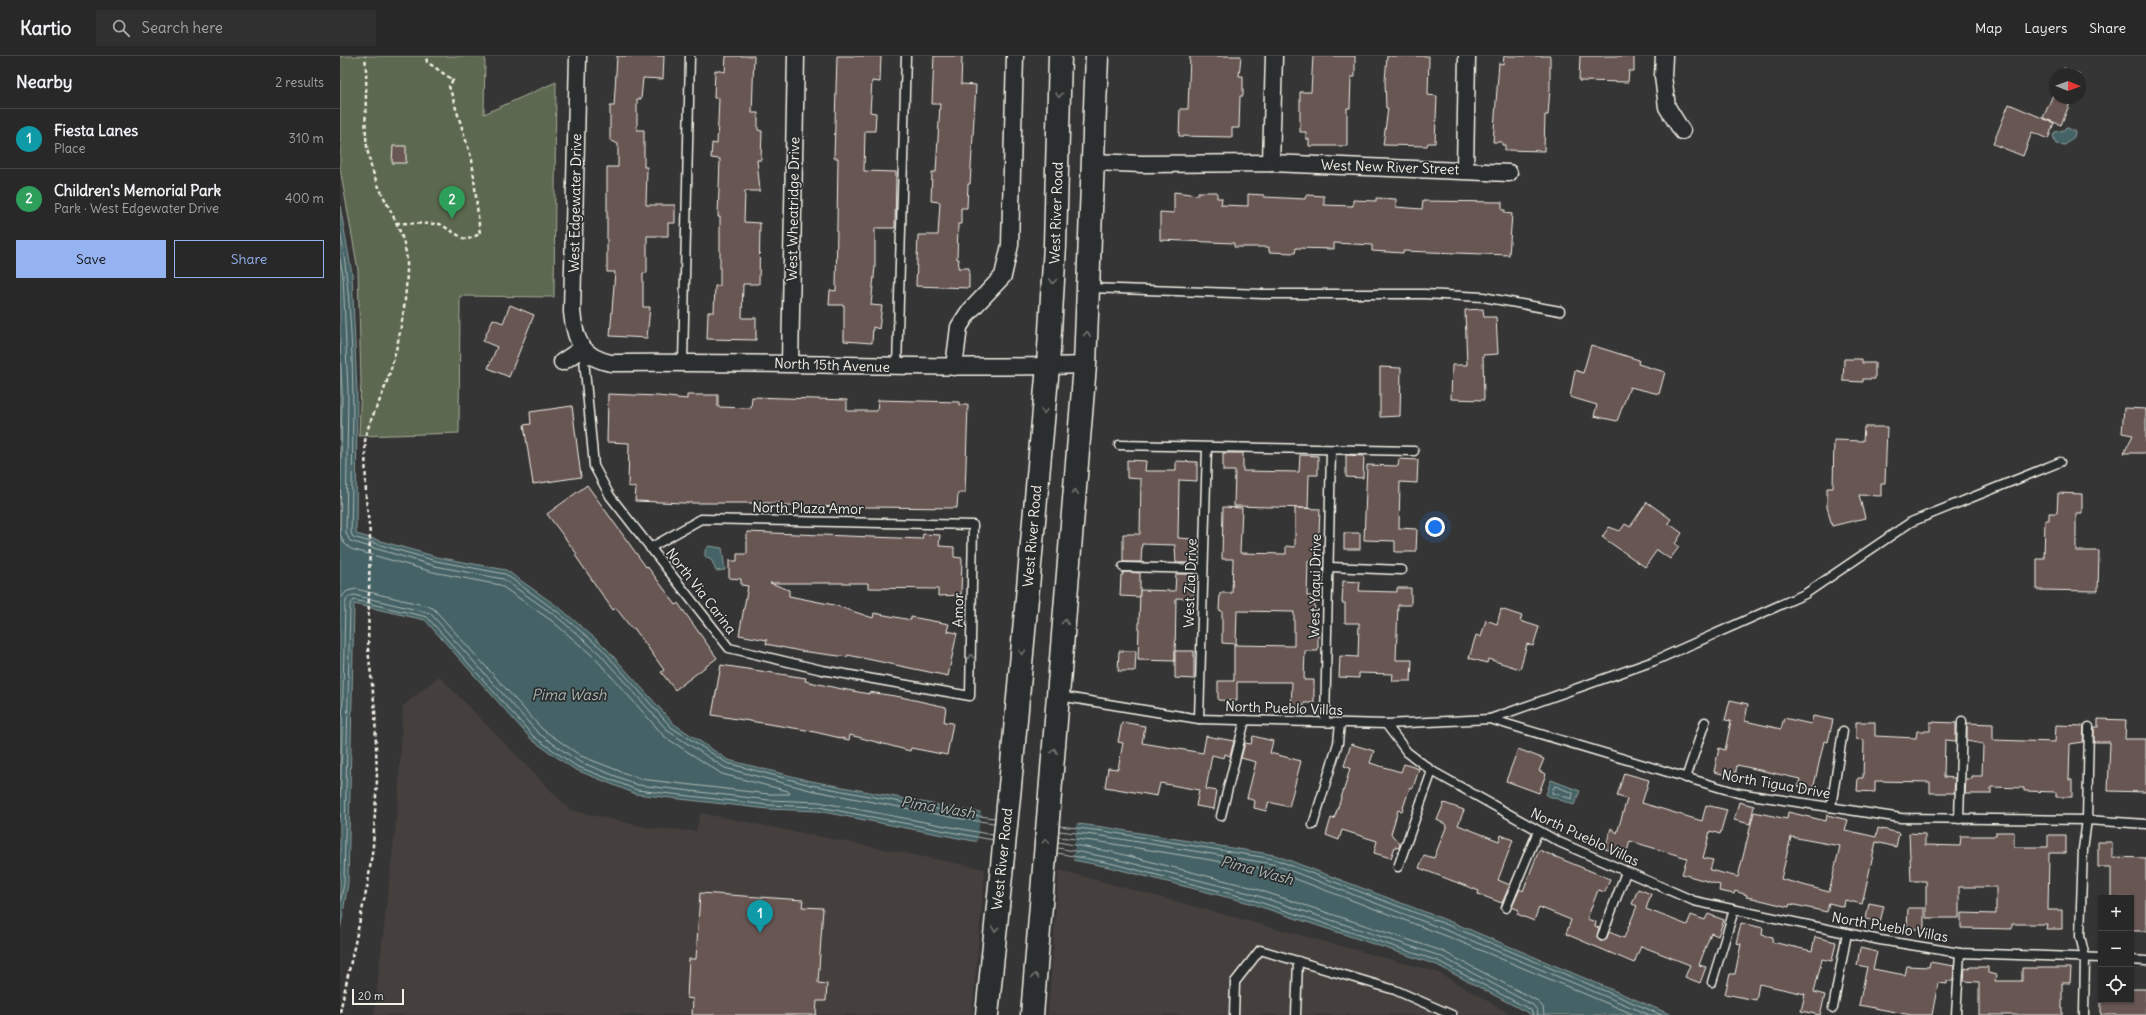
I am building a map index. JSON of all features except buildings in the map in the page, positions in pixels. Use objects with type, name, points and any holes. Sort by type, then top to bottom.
[{"type":"main road","name":"West River Road","points":[[987,1015],[1010,786],[1048,366],[1055,245],[1060,56]]},
{"type":"main road","points":[[1032,1015],[1085,365],[1097,56]]},
{"type":"street","name":"West Edgewater Drive","points":[[578,56],[572,312],[574,333],[583,348]]},
{"type":"street","name":"West Wheatridge Drive","points":[[790,363],[796,56]]},
{"type":"street","points":[[954,367],[958,327],[968,313],[1002,276],[1007,262],[1010,245],[1015,56]]},
{"type":"street","points":[[1271,163],[1274,56]]},
{"type":"street","points":[[1465,170],[1467,56]]},
{"type":"street","points":[[1664,56],[1667,107],[1682,131]]},
{"type":"street","name":"West New River Street","points":[[1093,162],[1142,164],[1271,163],[1509,173]]},
{"type":"street","points":[[562,362],[583,348]]},
{"type":"street","name":"North 15th Avenue","points":[[583,348],[597,360],[611,363],[790,363],[897,367],[1085,365]]},
{"type":"lane","points":[[683,362],[690,56]]},
{"type":"lane","points":[[897,367],[906,56]]},
{"type":"lane","points":[[1089,288],[1263,294],[1424,294],[1483,297],[1560,310]]},
{"type":"lane","name":"North Via Carina","points":[[583,348],[594,466],[610,496],[729,648],[822,670],[970,696]]},
{"type":"lane","points":[[1119,445],[1207,448],[1414,451]]},
{"type":"lane","name":"West Zia Drive","points":[[1199,719],[1207,448]]},
{"type":"lane","name":"West Yaqui Drive","points":[[1326,722],[1331,450]]},
{"type":"lane","points":[[1490,720],[1654,661],[1805,594],[1911,522],[2060,462]]},
{"type":"lane","name":"North Plaza Amor","points":[[650,548],[701,519],[973,525]]},
{"type":"lane","name":"Amor","points":[[970,696],[973,525]]},
{"type":"lane","points":[[1123,567],[1203,569]]},
{"type":"lane","points":[[1329,567],[1402,570]]},
{"type":"lane","name":"North Pueblo Villas","points":[[1059,696],[1199,719],[1386,724],[1407,752],[1432,771],[1559,842],[1694,901],[1847,933],[1960,953],[2098,958]]},
{"type":"lane","points":[[1221,816],[1245,720]]},
{"type":"lane","name":"North Tigua Drive","points":[[1386,724],[1490,720],[1738,793],[1901,818],[2087,820],[2146,824]]},
{"type":"lane","points":[[1959,819],[1962,721]]},
{"type":"lane","points":[[1686,778],[1705,722]]},
{"type":"lane","points":[[1312,825],[1338,743],[1340,723]]},
{"type":"lane","points":[[2084,1015],[2085,957],[2080,936],[2083,849],[2087,820],[2089,727]]},
{"type":"lane","points":[[1831,807],[1842,731]]},
{"type":"lane","points":[[1398,867],[1432,771]]},
{"type":"lane","points":[[1506,908],[1538,831]]},
{"type":"lane","points":[[1602,936],[1626,872]]},
{"type":"lane","points":[[1712,982],[1734,910]]},
{"type":"lane","points":[[1833,1008],[1847,933]]},
{"type":"lane","points":[[1234,1015],[1235,982],[1260,950],[1395,990],[1452,1015]]},
{"type":"lane","points":[[1956,1015],[1960,953]]},
{"type":"lane","points":[[2134,960],[2146,960]]},
{"type":"lane","points":[[1296,1015],[1298,961]]},
{"type":"path","points":[[340,1012],[366,890],[374,827],[376,740],[368,649],[370,534],[366,498],[366,432],[391,369],[398,338],[406,288],[406,250],[403,237],[370,164],[366,144],[368,78],[365,56]]},
{"type":"path","points":[[396,223],[440,224],[466,240],[480,234],[472,160],[449,86],[453,80],[427,62],[426,56]]},
{"type":"shaded area","points":[[439,676],[570,810],[650,828],[696,831],[700,813],[985,869],[972,1015],[374,1015],[398,804],[403,706]]},
{"type":"shaded area","points":[[1059,870],[1437,972],[1512,1015],[1048,1015]]},
{"type":"green space","points":[[340,56],[485,56],[484,114],[556,82],[554,297],[460,296],[459,433],[359,436],[361,380],[358,270],[340,168]]},
{"type":"water","points":[[2066,127],[2075,132],[2074,137],[2065,145],[2056,144],[2053,136],[2055,132],[2064,130]]},
{"type":"water","name":"Pima Wash","points":[[340,206],[352,274],[357,392],[356,534],[437,557],[506,570],[561,609],[605,647],[674,724],[728,760],[811,781],[964,810],[1103,827],[1275,855],[1454,923],[1672,1015],[1532,1015],[1437,965],[1246,902],[1109,867],[818,811],[768,809],[636,794],[574,769],[532,740],[425,620],[354,604],[348,883],[340,930]]},
{"type":"water","points":[[709,546],[722,548],[725,570],[716,571],[712,561],[705,556],[705,550]]},
{"type":"water","points":[[1551,780],[1580,791],[1574,805],[1546,795]]},
{"type":"pier","points":[[981,810],[1077,822],[1073,862],[977,843]]},
{"type":"place","name":"Children's Memorial Park","points":[[452,219]]},
{"type":"place","name":"Fiesta Lanes","points":[[760,933]]}]
